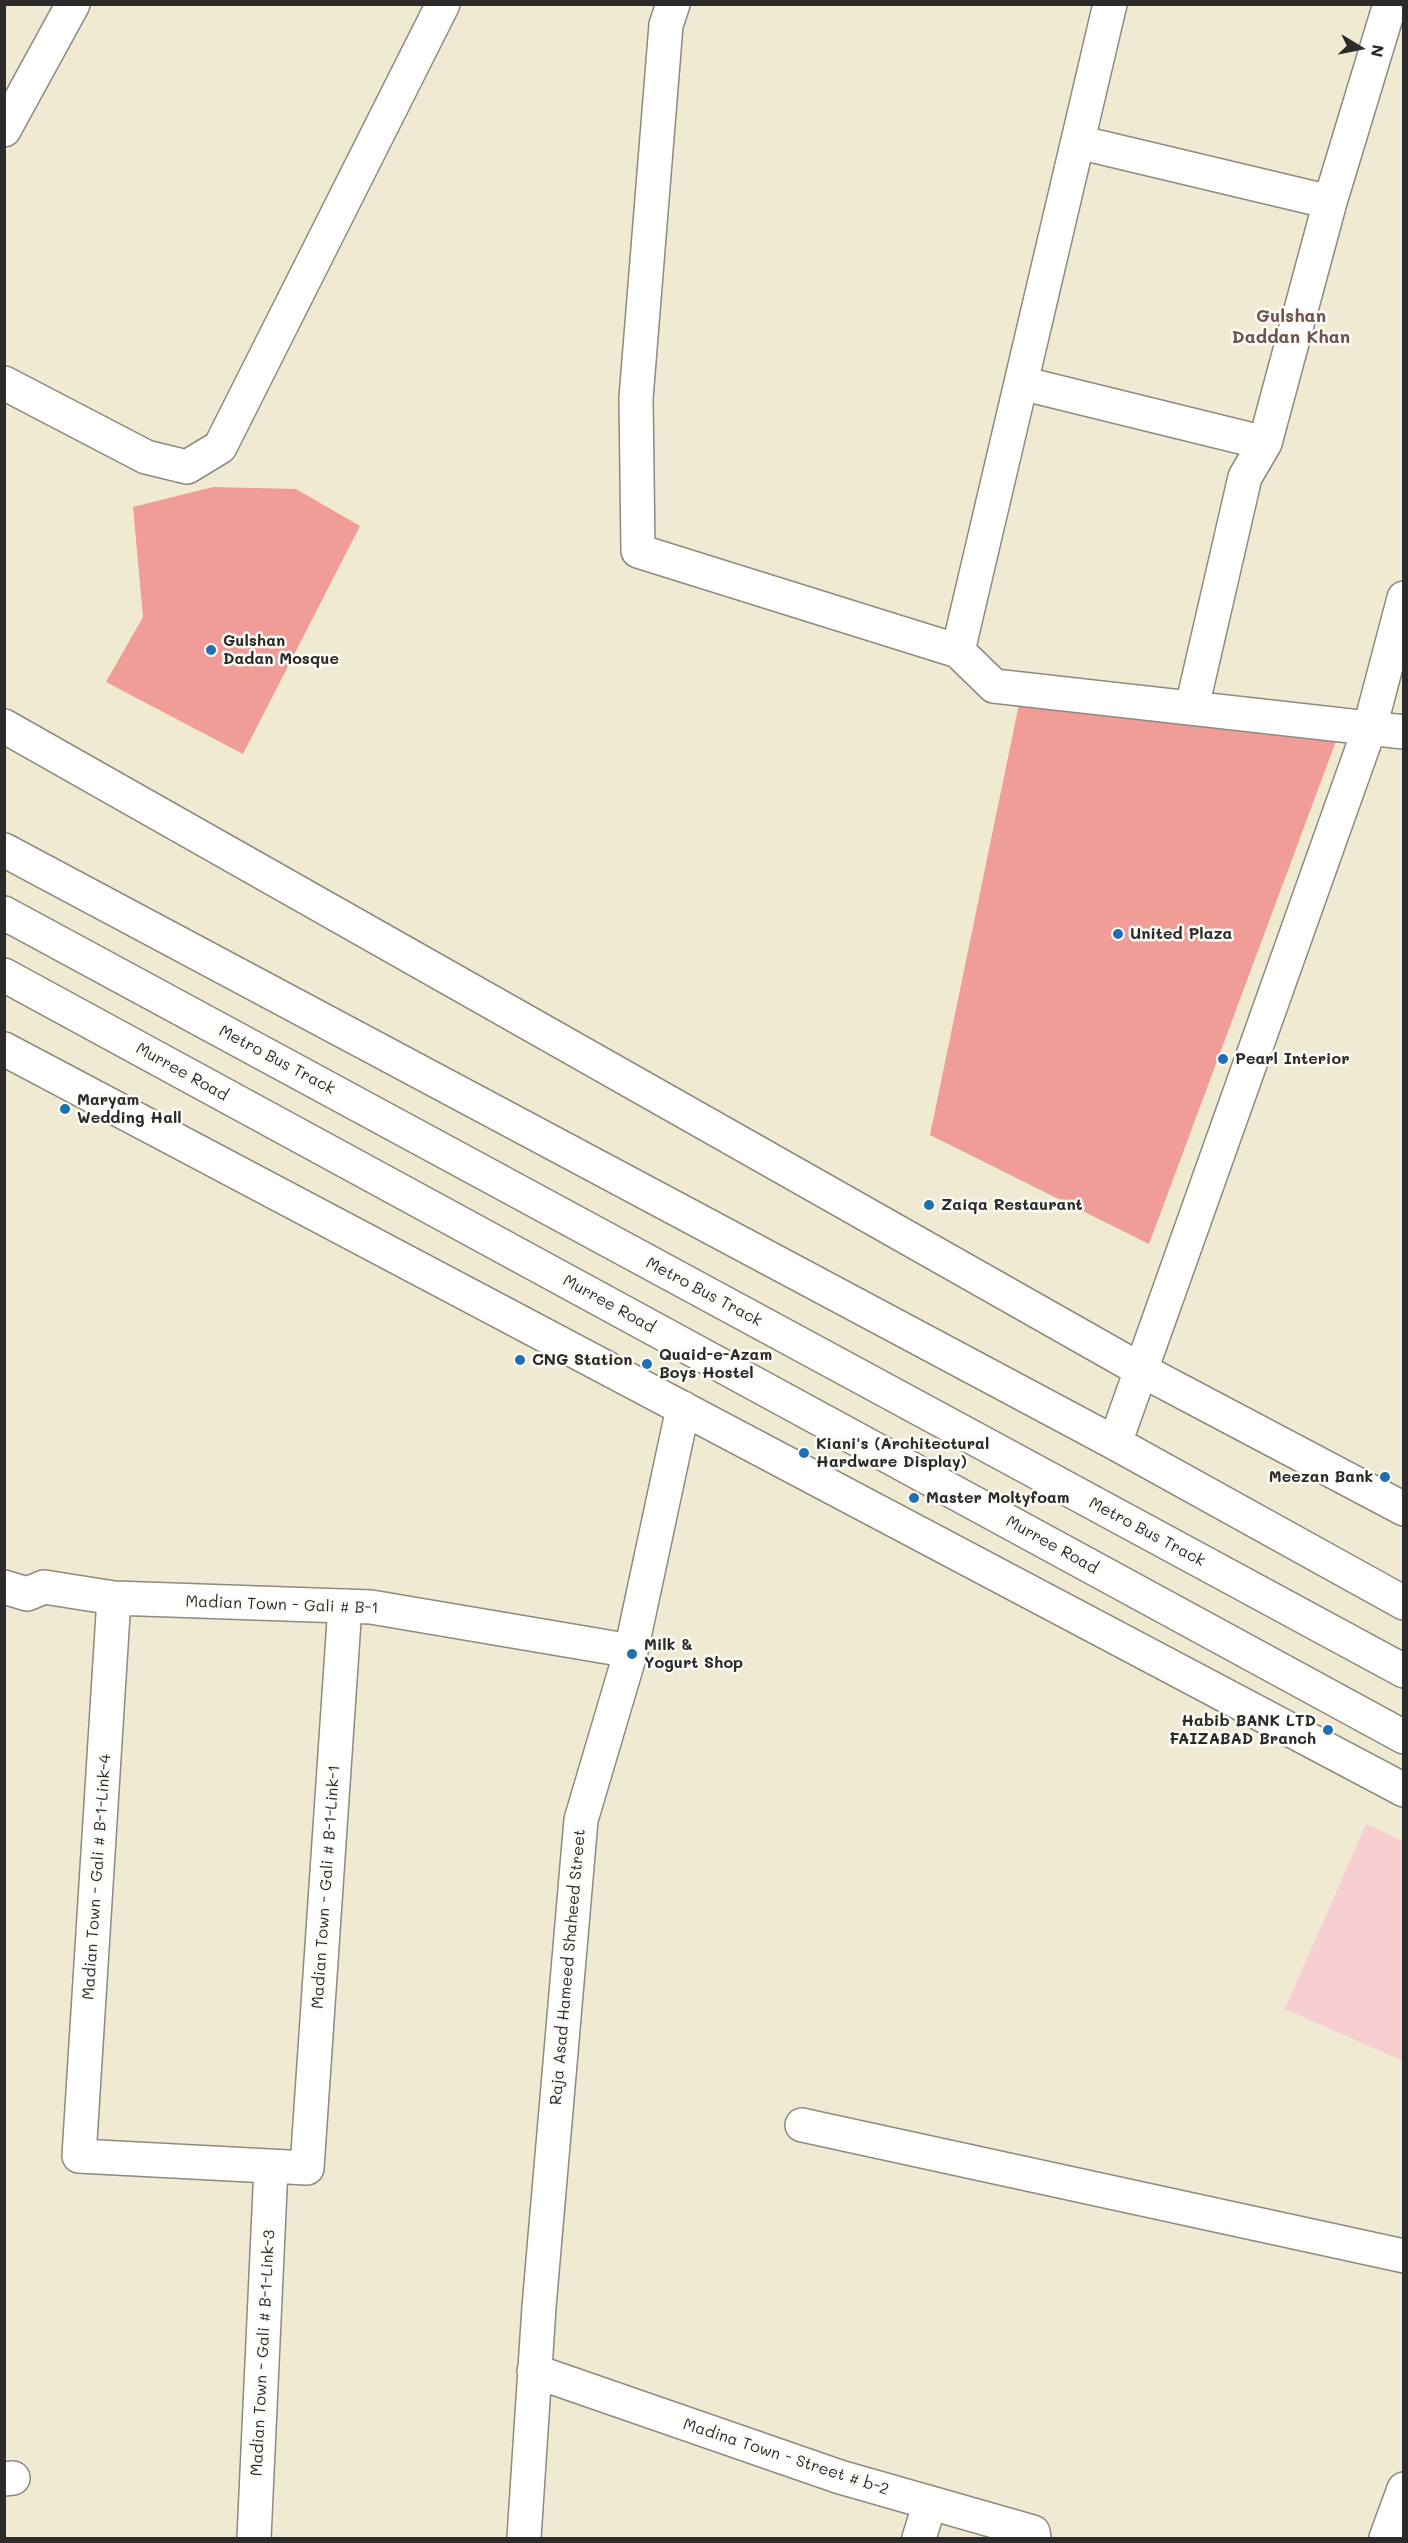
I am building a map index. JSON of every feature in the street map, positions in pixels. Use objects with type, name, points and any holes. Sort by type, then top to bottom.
[{"type":"street","points":[[4,130],[73,4]]},
{"type":"street","points":[[4,383],[146,457],[187,467],[220,447],[443,4]]},
{"type":"street","points":[[673,4],[666,25],[636,398],[638,551],[958,651],[994,686],[1404,732]]},
{"type":"street","points":[[958,651],[1110,4]]},
{"type":"street","points":[[1192,707],[1245,477],[1265,443],[1330,202],[1390,4]]},
{"type":"street","points":[[1078,142],[1330,202]]},
{"type":"street","points":[[1021,382],[1265,443]]},
{"type":"street","points":[[1115,1443],[1370,727],[1404,598]]},
{"type":"street","points":[[4,726],[1141,1370],[1404,1509]]},
{"type":"street","points":[[4,850],[1115,1443],[1404,1603]]},
{"type":"street","name":"Metro Bus Track","points":[[4,913],[1404,1671]]},
{"type":"street","name":"Murree Road","points":[[4,975],[1404,1737]]},
{"type":"street","points":[[4,1049],[1404,1790]]},
{"type":"street","name":"Raja Asad Hameed Shaheed Street","points":[[524,2538],[534,2371],[582,1820],[631,1651],[684,1408]]},
{"type":"street","name":"Madian Town - Gali # B-1","points":[[4,1587],[27,1594],[44,1587],[114,1598],[372,1607],[631,1651]]},
{"type":"street","name":"Madian Town - Gali # B-1-Link-4","points":[[114,1598],[80,2156],[271,2167]]},
{"type":"street","name":"Madian Town - Gali # B-1-Link-1","points":[[271,2167],[307,2168],[345,1606]]},
{"type":"street","points":[[802,2125],[1404,2256]]},
{"type":"street","name":"Madian Town - Gali # B-1-Link-3","points":[[254,2538],[271,2167]]},
{"type":"street","name":"Madina Town - Street # b-2","points":[[534,2371],[840,2477],[1033,2532],[1034,2538]]},
{"type":"street","points":[[1386,2538],[1404,2489]]},
{"type":"street","points":[[919,2538],[930,2503]]},
{"type":"shaded area","points":[[1366,1824],[1403,1841],[1403,2061],[1285,2009]]},
{"type":"building","name":"Gulshan Dadan Mosque","points":[[213,487],[296,489],[360,526],[243,754],[106,682],[143,617],[133,507]]},
{"type":"building","name":"United Plaza","points":[[1019,704],[1339,733],[1149,1244],[930,1135]]},
{"type":"place","name":"Gulshan Dadan Mosque","points":[[211,650]]},
{"type":"place","name":"United Plaza","points":[[1118,934]]},
{"type":"place","name":"Pearl Interior","points":[[1223,1059]]},
{"type":"place","name":"Maryam Wedding Hall","points":[[65,1109]]},
{"type":"place","name":"Zaiqa Restaurant","points":[[929,1205]]},
{"type":"place","name":"CNG Station","points":[[520,1360]]},
{"type":"place","name":"Quaid-e-Azam Boys Hostel","points":[[647,1364]]},
{"type":"place","name":"Kiani's (Architectural Hardware Display)","points":[[804,1453]]},
{"type":"place","name":"Meezan Bank","points":[[1385,1477]]},
{"type":"place","name":"Master Moltyfoam","points":[[914,1498]]},
{"type":"place","name":"Milk & Yogurt Shop","points":[[632,1654]]},
{"type":"place","name":"Habib BANK LTD FAIZABAD Branch","points":[[1328,1730]]},
{"type":"district","name":"Gulshan Daddan Khan","points":[[1291,326]]}]
